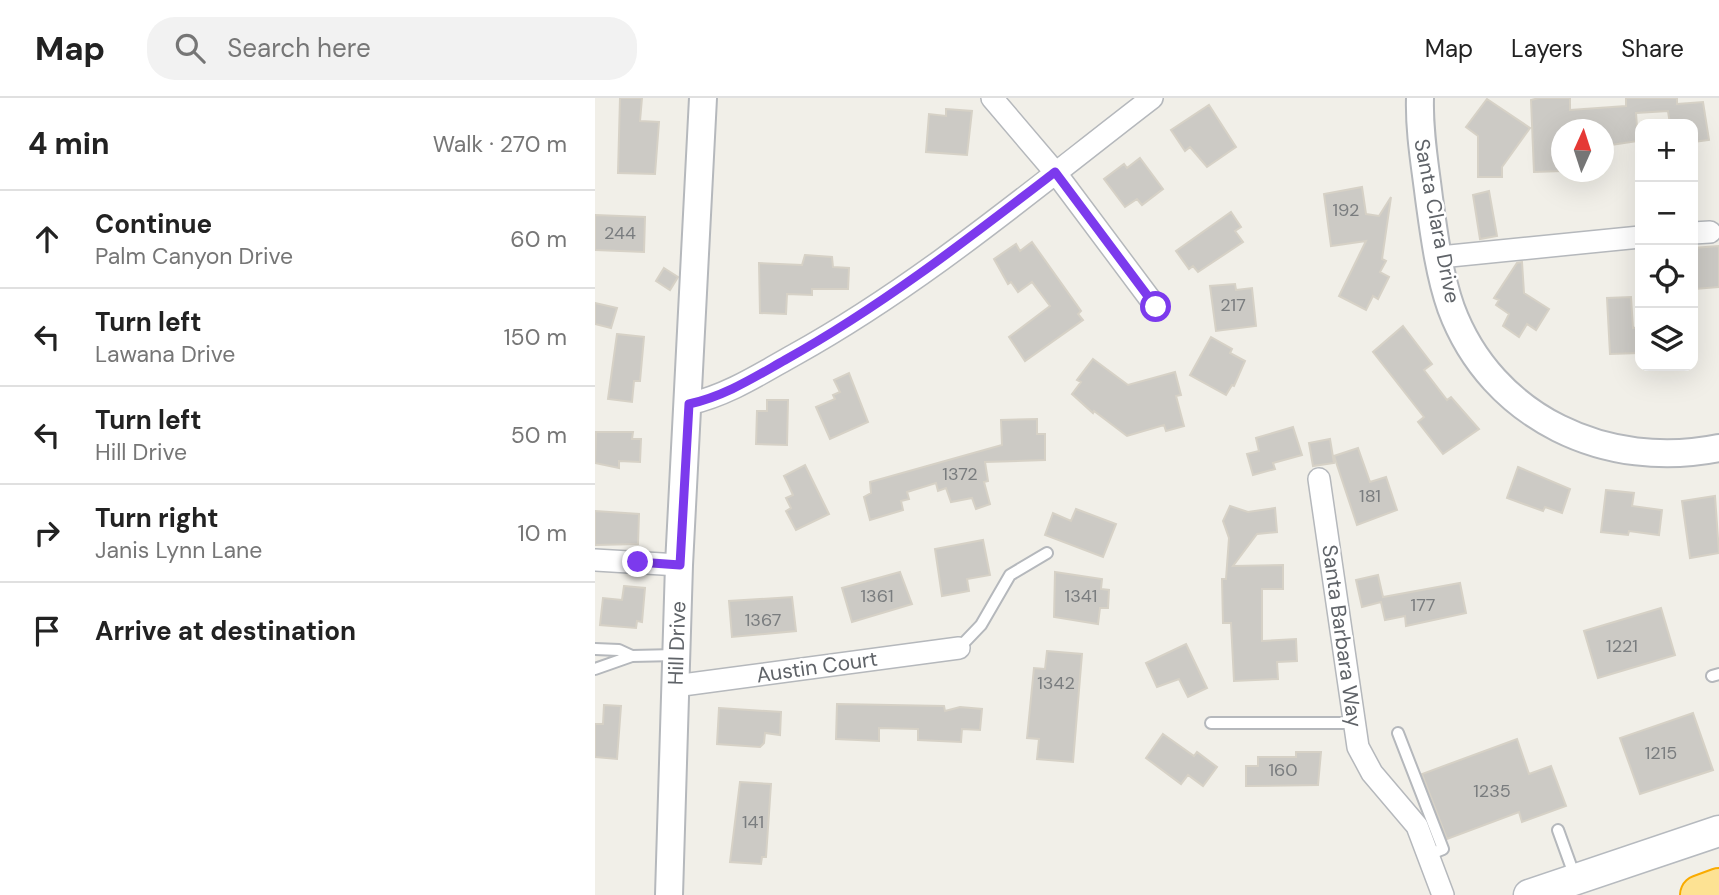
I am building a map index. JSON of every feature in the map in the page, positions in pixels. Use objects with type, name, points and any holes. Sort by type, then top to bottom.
[{"type":"highway","points":[[1700,895],[1719,888]]},
{"type":"main road","points":[[1529,895],[1719,831]]},
{"type":"street","name":"Hill Drive","points":[[669,895],[676,655],[703,98]]},
{"type":"street","points":[[992,98],[1055,172],[1156,307]]},
{"type":"street","points":[[689,404],[719,397],[825,338],[917,277],[1152,98]]},
{"type":"street","name":"Santa Clara Drive","points":[[1420,98],[1419,126],[1451,308],[1469,344],[1489,372],[1536,415],[1593,445],[1637,453],[1692,454],[1719,449]]},
{"type":"street","points":[[1440,257],[1635,238]]},
{"type":"street","name":"Santa Barbara Way","points":[[1319,479],[1358,747],[1372,772],[1417,826],[1443,895]]},
{"type":"street","points":[[595,560],[680,565]]},
{"type":"street","name":"Austin Court","points":[[675,686],[959,648]]},
{"type":"lane","points":[[959,648],[981,625],[1010,575],[1047,553]]},
{"type":"lane","points":[[595,649],[619,650],[632,656]]},
{"type":"lane","points":[[595,669],[632,656],[676,655]]},
{"type":"lane","points":[[1211,723],[1353,723]]},
{"type":"lane","points":[[1398,733],[1443,849],[1428,855]]},
{"type":"lane","points":[[1558,830],[1576,880]]},
{"type":"building","points":[[620,98],[642,98],[640,121],[659,122],[655,174],[618,173]]},
{"type":"building","points":[[1570,98],[1570,110],[1626,106],[1626,98],[1677,98],[1677,104],[1703,102],[1709,140],[1698,141],[1698,119],[1669,119],[1668,111],[1636,113],[1635,141],[1614,145],[1614,119],[1551,119],[1551,171],[1534,172],[1531,100]]},
{"type":"building","points":[[1487,99],[1530,128],[1502,167],[1502,177],[1478,177],[1478,136],[1466,127]]},
{"type":"building","points":[[1209,105],[1236,147],[1207,167],[1190,147],[1185,151],[1171,130]]},
{"type":"building","points":[[946,109],[972,111],[967,155],[926,152],[929,114],[946,116]]},
{"type":"building","points":[[1140,158],[1163,189],[1142,205],[1137,199],[1125,207],[1104,179],[1124,164],[1127,168]]},
{"type":"building","points":[[1362,187],[1366,214],[1379,216],[1391,197],[1382,259],[1386,261],[1380,272],[1389,277],[1378,299],[1373,296],[1366,310],[1339,296],[1366,241],[1331,246],[1324,194]]},
{"type":"building","points":[[1489,191],[1497,236],[1480,239],[1473,195]]},
{"type":"building","points":[[1231,212],[1241,227],[1235,231],[1243,242],[1198,272],[1193,266],[1189,269],[1176,251]]},
{"type":"building","points":[[595,215],[645,217],[644,252],[595,250]]},
{"type":"building","points":[[1032,242],[1081,311],[1078,314],[1083,320],[1025,361],[1009,337],[1050,306],[1032,282],[1018,292],[1011,282],[1008,284],[994,259],[1016,244],[1020,251]]},
{"type":"building","points":[[1719,246],[1719,287],[1698,289],[1698,248]]},
{"type":"building","points":[[805,255],[832,257],[833,267],[849,268],[848,289],[812,289],[812,295],[787,294],[786,314],[760,313],[759,263],[802,265]]},
{"type":"building","points":[[1522,262],[1524,293],[1549,309],[1536,330],[1527,324],[1519,337],[1503,326],[1509,314],[1496,305],[1499,300],[1494,298],[1517,263]]},
{"type":"building","points":[[664,268],[678,277],[670,290],[656,281]]},
{"type":"building","points":[[1235,284],[1236,290],[1252,288],[1256,326],[1216,331],[1210,286]]},
{"type":"building","points":[[1631,297],[1635,353],[1610,354],[1607,298]]},
{"type":"building","points":[[595,303],[617,308],[611,328],[595,324]]},
{"type":"building","points":[[1403,326],[1432,364],[1424,370],[1447,400],[1451,397],[1479,429],[1443,454],[1418,422],[1424,417],[1373,352]]},
{"type":"building","points":[[617,334],[644,337],[640,381],[634,381],[632,402],[608,399]]},
{"type":"building","points":[[1211,337],[1232,349],[1230,353],[1245,361],[1234,386],[1232,385],[1226,395],[1190,375]]},
{"type":"building","points":[[1093,359],[1128,385],[1175,372],[1181,395],[1176,396],[1184,426],[1166,431],[1164,425],[1127,436],[1094,411],[1093,413],[1072,394],[1081,382],[1077,380]]},
{"type":"building","points":[[849,373],[868,422],[830,439],[816,407],[835,399],[833,395],[840,392],[834,380]]},
{"type":"building","points":[[767,400],[788,400],[787,445],[756,444],[757,411],[767,411]]},
{"type":"building","points":[[1037,419],[1037,434],[1045,434],[1045,460],[985,462],[988,481],[984,482],[990,504],[976,509],[972,498],[951,502],[946,488],[938,491],[936,483],[907,492],[909,499],[901,501],[903,510],[870,520],[864,497],[871,493],[870,482],[1002,445],[1001,420]]},
{"type":"building","points":[[1293,427],[1302,455],[1273,463],[1275,469],[1253,475],[1247,454],[1259,451],[1256,438]]},
{"type":"building","points":[[596,432],[633,432],[632,439],[641,439],[640,462],[619,461],[619,468],[595,463]]},
{"type":"building","points":[[1330,439],[1334,463],[1313,466],[1309,443]]},
{"type":"building","points":[[1358,448],[1370,482],[1386,477],[1397,510],[1357,525],[1334,456]]},
{"type":"building","points":[[805,465],[829,514],[796,530],[786,511],[791,508],[786,498],[793,495],[784,476]]},
{"type":"building","points":[[1518,467],[1570,489],[1562,513],[1545,507],[1543,511],[1507,498]]},
{"type":"building","points":[[1606,490],[1634,493],[1632,506],[1662,510],[1659,535],[1629,531],[1628,535],[1601,532]]},
{"type":"building","points":[[1715,496],[1719,553],[1690,558],[1682,501]]},
{"type":"building","points":[[1230,506],[1248,512],[1275,508],[1277,532],[1257,534],[1233,566],[1283,565],[1283,589],[1262,589],[1262,641],[1296,639],[1297,661],[1277,662],[1278,679],[1234,681],[1231,623],[1223,623],[1222,579],[1226,579],[1229,538],[1223,521]]},
{"type":"building","points":[[1076,509],[1116,524],[1103,557],[1045,535],[1053,513],[1071,521]]},
{"type":"building","points":[[595,511],[639,514],[638,544],[595,545]]},
{"type":"building","points":[[983,540],[990,575],[967,579],[969,591],[942,596],[935,549]]},
{"type":"building","points":[[900,572],[912,604],[852,622],[842,588]]},
{"type":"building","points":[[1055,572],[1102,579],[1101,589],[1109,590],[1108,608],[1100,608],[1098,624],[1054,617]]},
{"type":"building","points":[[1378,575],[1383,597],[1460,583],[1466,613],[1406,626],[1405,616],[1385,620],[1381,602],[1362,607],[1356,580]]},
{"type":"building","points":[[624,586],[645,588],[642,622],[637,621],[636,628],[600,625],[603,598],[622,600]]},
{"type":"building","points":[[792,597],[796,631],[732,637],[729,601]]},
{"type":"building","points":[[1661,608],[1675,655],[1598,678],[1584,631]]},
{"type":"building","points":[[1186,644],[1207,688],[1188,697],[1179,679],[1157,687],[1146,663]]},
{"type":"building","points":[[1047,651],[1082,654],[1073,762],[1037,759],[1039,739],[1027,738],[1034,668],[1045,669]]},
{"type":"building","points":[[837,704],[944,706],[945,711],[960,707],[982,709],[980,730],[962,729],[961,742],[918,740],[918,729],[879,728],[879,741],[836,739]]},
{"type":"building","points":[[604,705],[621,706],[617,759],[595,757],[595,724],[603,724]]},
{"type":"building","points":[[719,708],[781,712],[780,735],[765,733],[764,743],[760,747],[717,744]]},
{"type":"building","points":[[1693,713],[1713,770],[1640,794],[1620,738]]},
{"type":"building","points":[[1163,734],[1194,756],[1197,752],[1217,767],[1203,786],[1188,775],[1181,784],[1146,758]]},
{"type":"building","points":[[1517,739],[1529,774],[1551,766],[1566,806],[1522,822],[1519,812],[1447,839],[1422,774]]},
{"type":"building","points":[[1296,752],[1321,752],[1318,785],[1246,786],[1246,766],[1258,766],[1258,757],[1296,757]]},
{"type":"building","points":[[740,782],[771,784],[766,857],[762,857],[761,864],[730,862]]},
{"type":"route","points":[[638,562],[680,565],[689,404],[719,397],[825,338],[917,277],[1055,172],[1156,307]]}]
